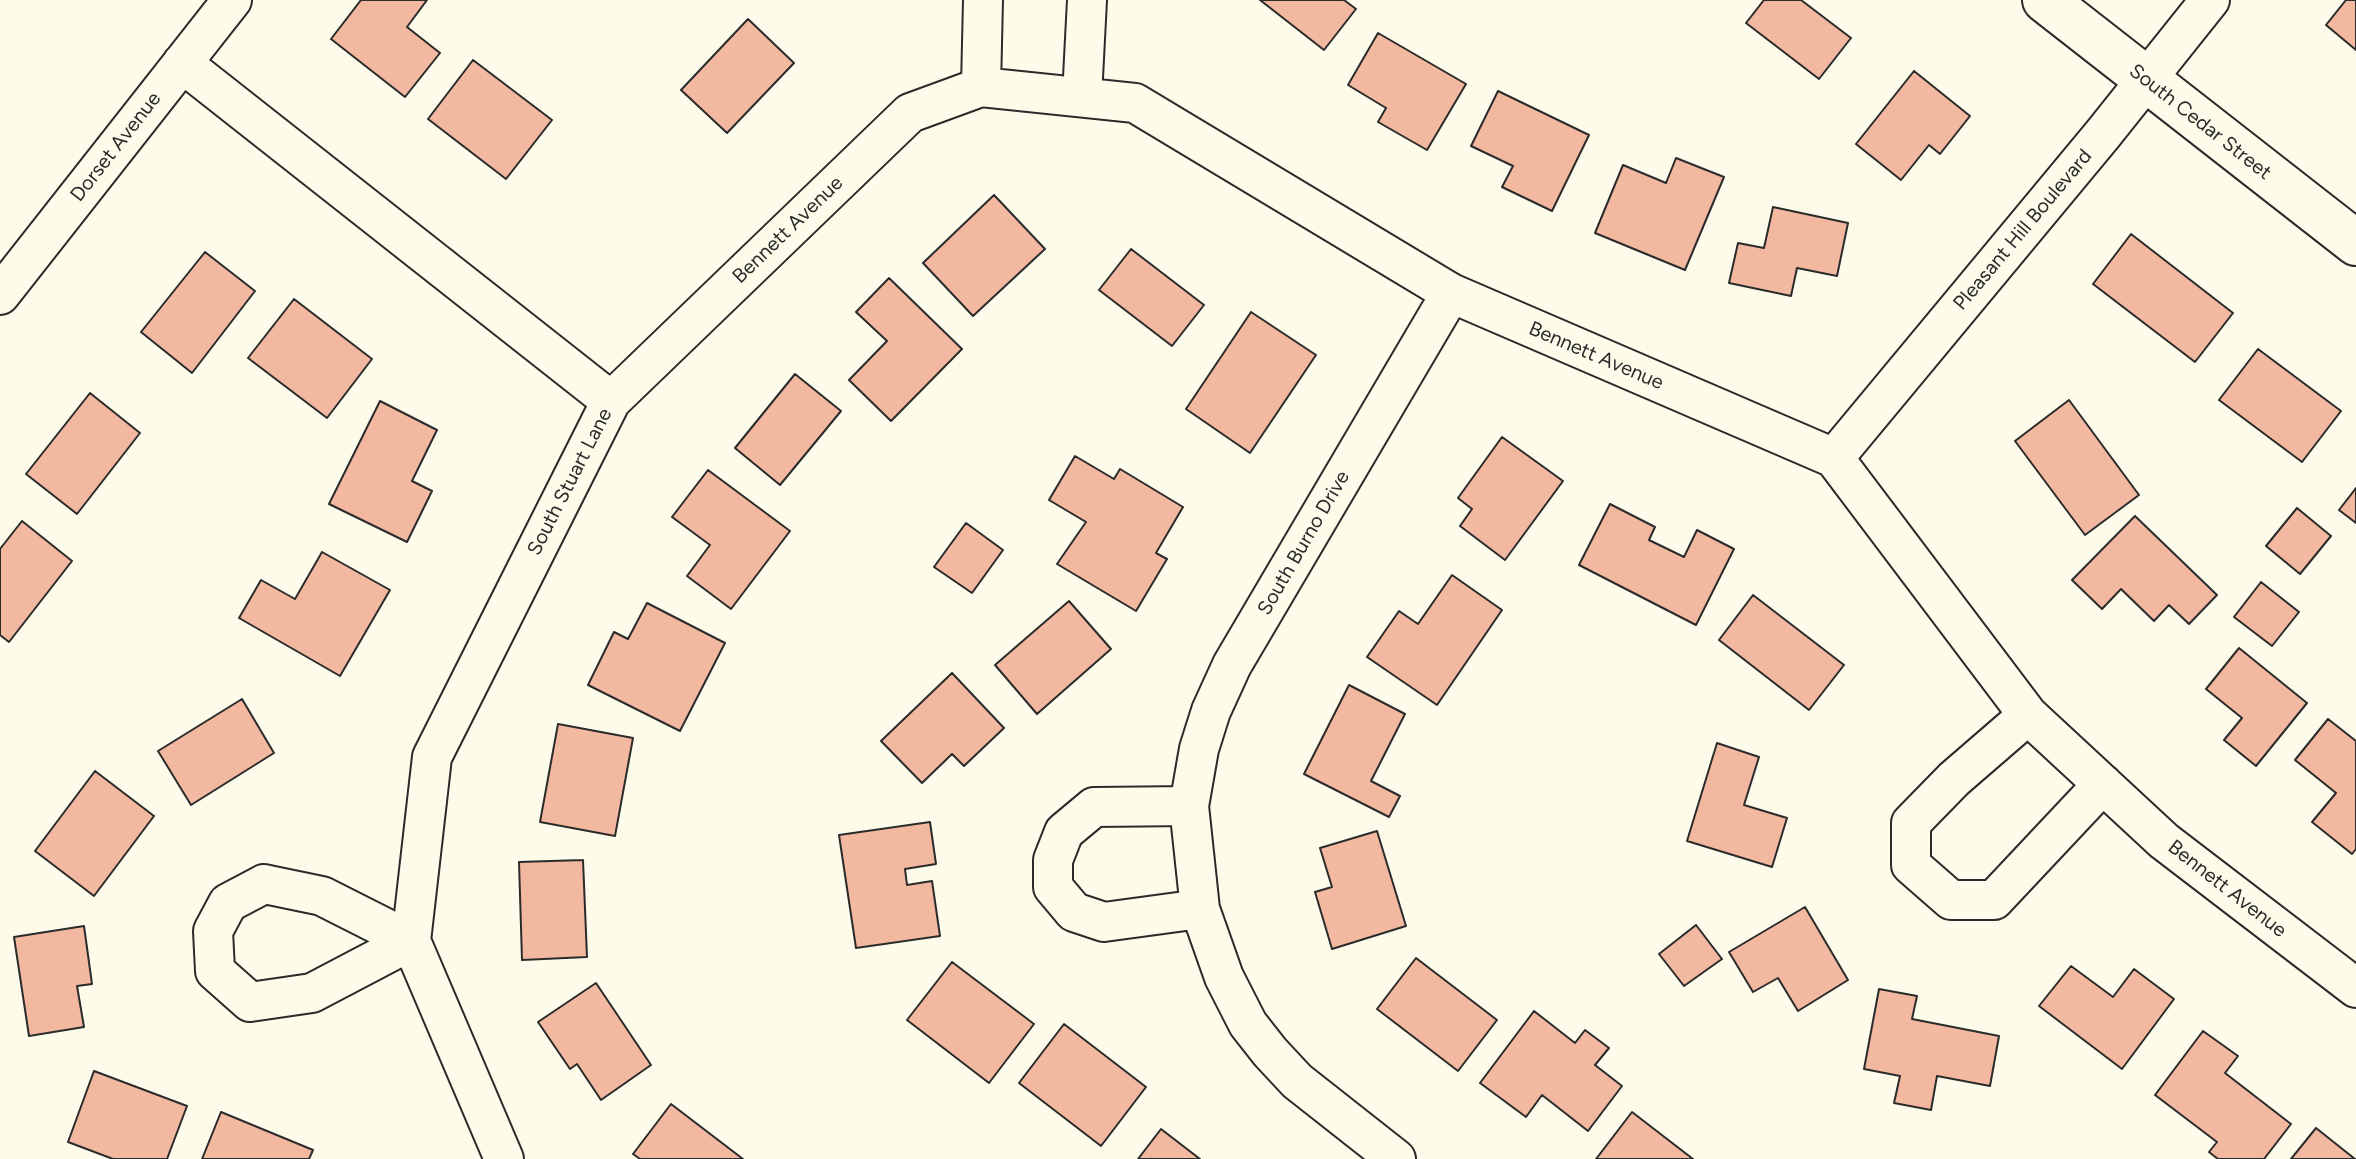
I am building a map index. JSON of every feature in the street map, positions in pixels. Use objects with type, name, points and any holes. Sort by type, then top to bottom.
[{"type":"street","name":"Dorset Avenue","points":[[0,295],[232,0]]},
{"type":"street","points":[[981,87],[983,0]]},
{"type":"street","points":[[1082,97],[1087,0]]},
{"type":"street","name":"South Cedar Street","points":[[2045,0],[2356,243]]},
{"type":"street","name":"Pleasant Hill Boulevard","points":[[1834,458],[2210,0]]},
{"type":"street","name":"South Stuart Lane","points":[[182,63],[611,401],[432,757],[411,941],[504,1159]]},
{"type":"street","name":"Bennett Avenue","points":[[611,401],[910,113],[981,87],[1135,103],[1451,293],[1834,458],[2028,715],[2164,841],[2356,988]]},
{"type":"street","name":"South Burno Drive","points":[[1396,1159],[1297,1081],[1248,1024],[1224,977],[1200,909],[1189,806],[1199,749],[1211,711],[1232,665],[1451,293]]},
{"type":"street","points":[[2028,715],[1954,779],[1911,823],[1911,865],[1951,900],[1994,900],[2103,784]]},
{"type":"street","points":[[1189,806],[1094,807],[1064,832],[1053,860],[1053,887],[1074,912],[1104,922],[1200,909]]},
{"type":"street","points":[[264,884],[322,896],[411,941],[312,993],[250,1002],[215,971],[213,931],[228,903],[264,884]]},
{"type":"building","points":[[361,0],[427,0],[407,27],[440,53],[405,97],[331,39]]},
{"type":"building","points":[[1260,0],[1344,0],[1356,9],[1324,50]]},
{"type":"building","points":[[1764,0],[1801,0],[1851,38],[1819,79],[1746,23]]},
{"type":"building","points":[[2346,0],[2356,0],[2356,50],[2326,25]]},
{"type":"building","points":[[748,19],[794,63],[727,133],[681,90]]},
{"type":"building","points":[[1378,33],[1466,84],[1427,150],[1378,122],[1386,108],[1348,85]]},
{"type":"building","points":[[473,60],[552,120],[506,179],[428,119]]},
{"type":"building","points":[[1914,71],[1970,116],[1940,154],[1929,145],[1901,180],[1856,144]]},
{"type":"building","points":[[1498,91],[1589,135],[1552,211],[1502,187],[1513,166],[1471,146]]},
{"type":"building","points":[[1676,158],[1724,177],[1685,270],[1595,233],[1623,165],[1666,183]]},
{"type":"building","points":[[994,195],[1045,249],[973,316],[923,263]]},
{"type":"building","points":[[1773,207],[1848,223],[1837,276],[1797,268],[1791,296],[1729,283],[1738,243],[1764,248]]},
{"type":"building","points":[[2131,234],[2233,313],[2195,362],[2093,284]]},
{"type":"building","points":[[1131,249],[1204,305],[1172,346],[1099,290]]},
{"type":"building","points":[[205,252],[255,291],[192,373],[141,332]]},
{"type":"building","points":[[889,278],[962,349],[891,421],[849,380],[887,341],[856,312]]},
{"type":"building","points":[[294,299],[372,359],[327,418],[248,358]]},
{"type":"building","points":[[1251,312],[1316,355],[1250,453],[1186,409]]},
{"type":"building","points":[[2258,349],[2341,411],[2302,462],[2219,400]]},
{"type":"building","points":[[795,374],[841,411],[780,485],[735,448]]},
{"type":"building","points":[[90,393],[140,433],[77,514],[26,474]]},
{"type":"building","points":[[2069,400],[2139,495],[2085,535],[2015,441]]},
{"type":"building","points":[[380,401],[437,430],[412,481],[432,491],[407,542],[329,504]]},
{"type":"building","points":[[1502,437],[1563,481],[1505,560],[1460,526],[1472,509],[1458,498]]},
{"type":"building","points":[[1075,456],[1114,479],[1120,469],[1183,507],[1156,553],[1167,559],[1136,611],[1057,564],[1086,522],[1049,500]]},
{"type":"building","points":[[708,470],[790,531],[731,609],[687,576],[710,545],[672,517]]},
{"type":"building","points":[[2356,488],[2356,523],[2339,510]]},
{"type":"building","points":[[1610,504],[1655,527],[1649,540],[1684,557],[1697,530],[1734,549],[1696,625],[1579,565]]},
{"type":"building","points":[[2297,508],[2331,536],[2300,574],[2266,546]]},
{"type":"building","points":[[2135,516],[2217,595],[2189,624],[2169,605],[2154,621],[2121,589],[2102,609],[2072,580]]},
{"type":"building","points":[[22,521],[72,561],[9,642],[0,635],[0,549]]},
{"type":"building","points":[[966,523],[1003,550],[972,593],[934,567]]},
{"type":"building","points":[[322,552],[390,590],[340,676],[239,618],[261,580],[295,599]]},
{"type":"building","points":[[1452,575],[1502,610],[1437,705],[1367,657],[1399,611],[1418,624]]},
{"type":"building","points":[[2261,582],[2299,612],[2272,646],[2234,617]]},
{"type":"building","points":[[1753,595],[1844,665],[1809,710],[1719,640]]},
{"type":"building","points":[[1069,601],[1111,649],[1037,714],[995,665]]},
{"type":"building","points":[[647,603],[725,643],[680,731],[588,685],[614,632],[628,639]]},
{"type":"building","points":[[2239,648],[2307,703],[2256,766],[2224,740],[2242,718],[2206,689]]},
{"type":"building","points":[[952,673],[1004,728],[964,766],[952,754],[922,783],[881,741]]},
{"type":"building","points":[[1349,685],[1405,714],[1371,781],[1400,796],[1389,817],[1304,774]]},
{"type":"building","points":[[242,699],[274,753],[191,805],[158,751]]},
{"type":"building","points":[[2328,719],[2356,741],[2356,849],[2352,854],[2312,822],[2336,793],[2295,760]]},
{"type":"building","points":[[558,724],[633,738],[615,836],[540,822]]},
{"type":"building","points":[[1717,743],[1759,757],[1744,805],[1787,818],[1772,867],[1687,841]]},
{"type":"building","points":[[95,771],[154,816],[94,896],[35,851]]},
{"type":"building","points":[[930,822],[936,864],[905,869],[907,885],[932,881],[940,936],[856,948],[839,835]]},
{"type":"building","points":[[1377,831],[1406,926],[1332,949],[1315,892],[1332,887],[1320,848]]},
{"type":"building","points":[[583,860],[587,957],[522,960],[519,862]]},
{"type":"building","points":[[1805,907],[1848,980],[1798,1011],[1778,978],[1753,992],[1729,952]]},
{"type":"building","points":[[1696,925],[1722,959],[1684,986],[1659,954]]},
{"type":"building","points":[[84,926],[92,984],[77,986],[84,1027],[29,1036],[14,937]]},
{"type":"building","points":[[1416,958],[1497,1020],[1458,1071],[1377,1009]]},
{"type":"building","points":[[952,962],[1034,1024],[989,1083],[907,1020]]},
{"type":"building","points":[[2071,966],[2113,997],[2134,969],[2174,999],[2122,1069],[2039,1006]]},
{"type":"building","points":[[596,983],[651,1065],[601,1100],[577,1064],[570,1069],[538,1022]]},
{"type":"building","points":[[1879,989],[1917,996],[1912,1019],[1999,1036],[1990,1086],[1937,1076],[1931,1110],[1894,1103],[1900,1076],[1864,1069]]},
{"type":"building","points":[[1534,1011],[1575,1043],[1585,1030],[1609,1048],[1595,1065],[1622,1086],[1588,1131],[1542,1095],[1526,1117],[1480,1083]]},
{"type":"building","points":[[1064,1024],[1146,1087],[1101,1146],[1019,1083]]},
{"type":"building","points":[[2203,1031],[2238,1056],[2225,1073],[2291,1124],[2264,1159],[2218,1159],[2209,1152],[2217,1142],[2155,1095]]},
{"type":"building","points":[[94,1071],[187,1106],[167,1159],[113,1159],[68,1142]]},
{"type":"building","points":[[671,1104],[743,1159],[640,1159],[633,1154]]},
{"type":"building","points":[[221,1112],[313,1150],[309,1159],[202,1159]]},
{"type":"building","points":[[1632,1112],[1693,1159],[1596,1159]]},
{"type":"building","points":[[2316,1128],[2355,1159],[2291,1159]]},
{"type":"building","points":[[1161,1129],[1200,1159],[1138,1159]]}]
